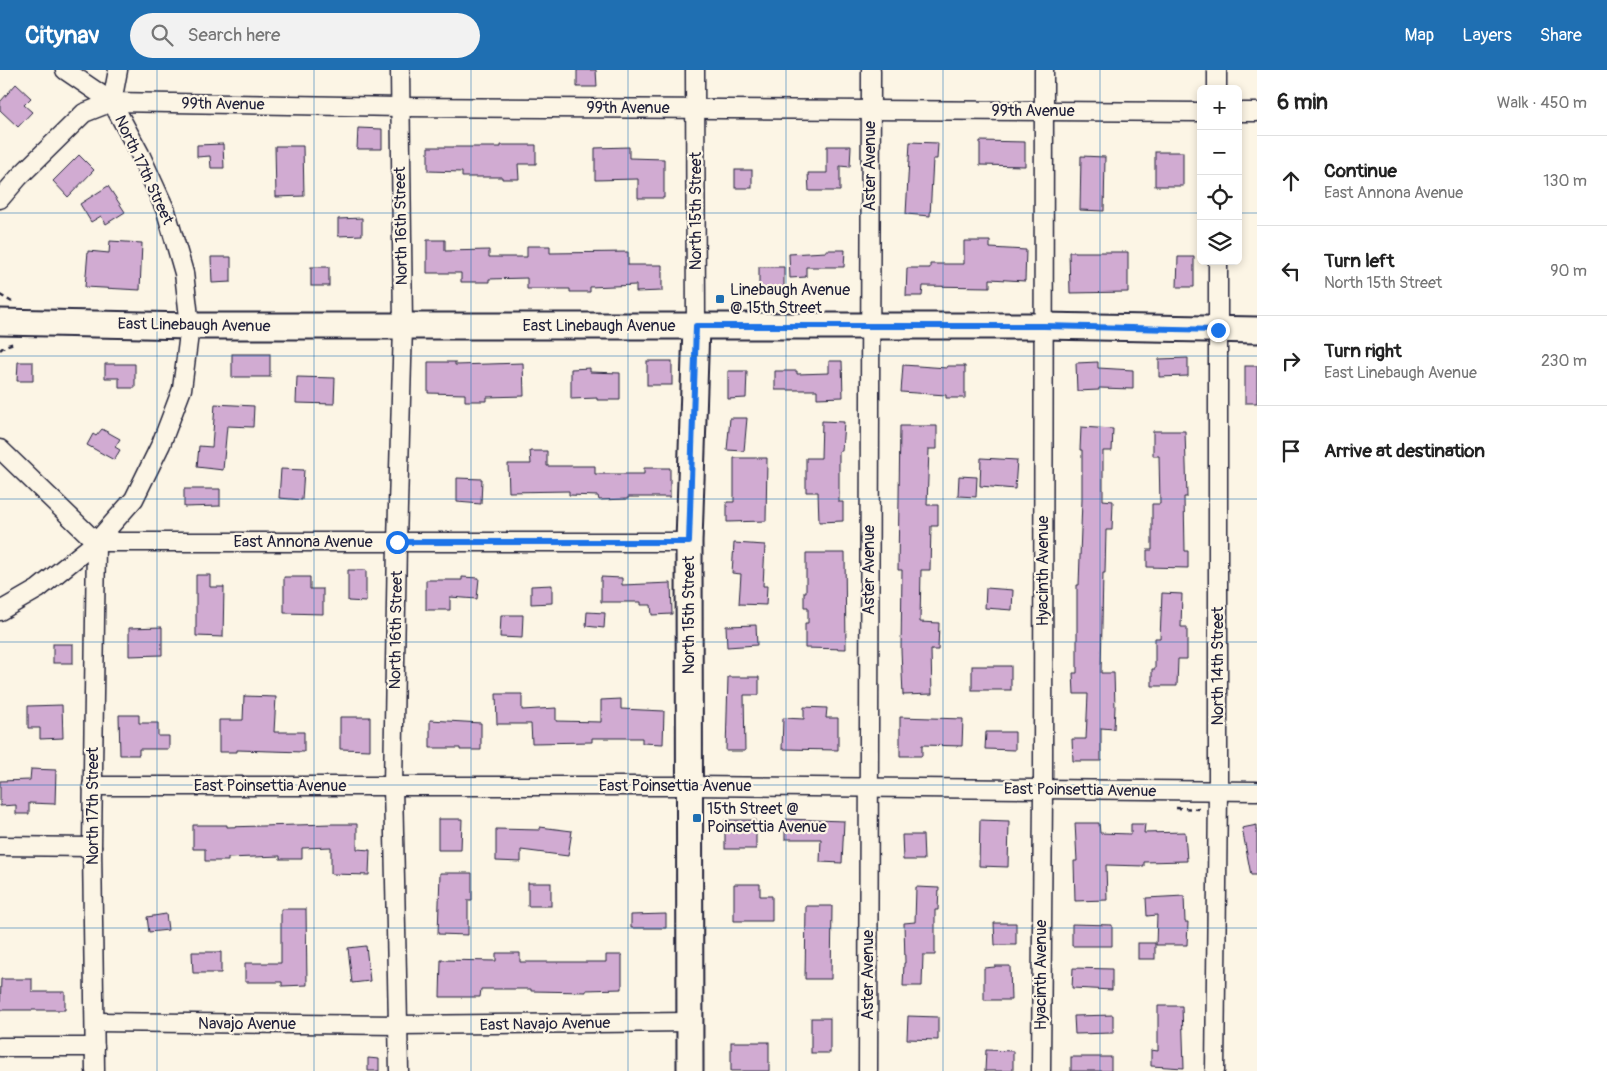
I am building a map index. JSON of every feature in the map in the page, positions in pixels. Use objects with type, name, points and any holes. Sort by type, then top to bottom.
[{"type":"street","points":[[65,70],[112,102]]},
{"type":"street","points":[[112,102],[118,70]]},
{"type":"street","name":"North 16th Street","points":[[399,1071],[393,786],[403,326],[400,70]]},
{"type":"street","name":"North 15th Street","points":[[690,1071],[689,542],[696,326],[696,70]]},
{"type":"street","name":"Aster Avenue","points":[[868,1071],[871,70]]},
{"type":"street","name":"Hyacinth Avenue","points":[[1041,1071],[1044,70]]},
{"type":"street","points":[[1217,85],[1218,70]]},
{"type":"street","points":[[0,199],[19,177],[84,113],[112,102]]},
{"type":"street","name":"99th Avenue","points":[[112,102],[400,107],[1197,112]]},
{"type":"street","name":"North 17th Street","points":[[95,1071],[92,786],[96,542],[134,500],[161,444],[182,389],[190,326],[184,274],[166,211],[140,154],[112,102]]},
{"type":"street","points":[[1242,112],[1257,112]]},
{"type":"street","name":"North 14th Street","points":[[1215,1071],[1218,791],[1218,265]]},
{"type":"street","name":"East Linebaugh Avenue","points":[[0,322],[190,326],[1044,326],[1257,330]]},
{"type":"street","points":[[0,449],[96,542],[38,589],[0,611]]},
{"type":"street","name":"East Annona Avenue","points":[[96,542],[689,542]]},
{"type":"street","name":"East Poinsettia Avenue","points":[[92,786],[690,786],[1257,791]]},
{"type":"street","points":[[0,846],[92,847]]},
{"type":"street","name":"Navajo Avenue","points":[[95,1022],[399,1025]]},
{"type":"street","name":"East Navajo Avenue","points":[[399,1025],[690,1022]]},
{"type":"street","points":[[0,1047],[95,1047]]},
{"type":"building","points":[[577,70],[596,70],[597,87],[577,87]]},
{"type":"building","points":[[16,84],[31,98],[24,105],[32,112],[18,127],[0,110],[0,102]]},
{"type":"building","points":[[358,128],[382,129],[382,149],[357,149]]},
{"type":"building","points":[[980,141],[1025,142],[1025,166],[980,165]]},
{"type":"building","points":[[910,142],[938,143],[937,159],[933,159],[930,216],[906,214]]},
{"type":"building","points":[[223,144],[224,168],[211,168],[210,156],[197,157],[197,145]]},
{"type":"building","points":[[501,145],[536,145],[536,164],[518,164],[519,179],[462,177],[462,172],[428,171],[428,147],[501,147]]},
{"type":"building","points":[[275,146],[303,146],[304,196],[276,197]]},
{"type":"building","points":[[827,146],[851,146],[850,167],[840,166],[840,191],[809,191],[808,173],[827,173]]},
{"type":"building","points":[[629,147],[629,158],[664,159],[664,198],[638,198],[638,179],[595,180],[595,148]]},
{"type":"building","points":[[1155,152],[1183,152],[1183,186],[1155,186]]},
{"type":"building","points":[[79,155],[94,170],[68,197],[53,181]]},
{"type":"building","points":[[1081,156],[1105,157],[1104,211],[1080,210]]},
{"type":"building","points":[[735,170],[752,170],[752,188],[735,188]]},
{"type":"building","points":[[108,186],[125,212],[106,224],[101,216],[91,222],[80,204]]},
{"type":"building","points":[[362,218],[362,235],[338,236],[338,219]]},
{"type":"building","points":[[427,240],[445,240],[445,251],[489,250],[489,257],[527,257],[527,246],[550,246],[550,253],[628,252],[628,265],[662,265],[662,291],[636,292],[636,285],[590,287],[590,292],[570,292],[570,289],[527,289],[527,278],[489,279],[489,282],[461,282],[461,273],[427,273]]},
{"type":"building","points":[[110,241],[142,243],[140,290],[85,287],[88,251],[109,253]]},
{"type":"building","points":[[964,241],[990,241],[990,248],[1026,250],[1025,281],[990,279],[990,287],[923,286],[922,296],[906,296],[907,268],[930,268],[930,264],[964,264]]},
{"type":"building","points":[[826,250],[845,250],[844,267],[806,267],[806,277],[790,278],[789,254],[826,252]]},
{"type":"building","points":[[1069,252],[1128,252],[1128,292],[1070,293]]},
{"type":"building","points":[[211,257],[231,257],[231,282],[212,283]]},
{"type":"building","points":[[1178,257],[1194,257],[1194,287],[1177,287]]},
{"type":"building","points":[[311,267],[329,267],[329,286],[311,286]]},
{"type":"building","points":[[759,267],[784,267],[784,289],[759,290]]},
{"type":"building","points":[[232,354],[270,354],[270,377],[232,377]]},
{"type":"building","points":[[1188,358],[1188,376],[1159,377],[1159,359]]},
{"type":"building","points":[[647,361],[672,361],[672,385],[647,385]]},
{"type":"building","points":[[829,361],[842,361],[843,397],[817,398],[817,390],[775,390],[775,371],[797,371],[797,374],[829,373]]},
{"type":"building","points":[[18,362],[33,362],[33,381],[17,381]]},
{"type":"building","points":[[428,362],[455,362],[455,365],[523,363],[524,396],[487,397],[487,401],[465,401],[465,394],[428,393]]},
{"type":"building","points":[[1098,362],[1098,368],[1133,370],[1133,389],[1099,388],[1099,390],[1077,391],[1076,363]]},
{"type":"building","points":[[105,364],[135,364],[135,388],[119,388],[119,378],[105,378]]},
{"type":"building","points":[[903,365],[947,368],[947,366],[965,366],[965,398],[946,398],[946,395],[901,392]]},
{"type":"building","points":[[1245,366],[1257,366],[1257,403],[1245,403]]},
{"type":"building","points":[[590,368],[590,372],[620,373],[620,400],[597,400],[597,398],[571,399],[571,369]]},
{"type":"building","points":[[728,371],[747,371],[746,398],[728,399]]},
{"type":"building","points":[[297,377],[335,378],[334,404],[296,403]]},
{"type":"building","points":[[215,404],[254,406],[253,427],[227,426],[223,470],[197,467],[199,446],[212,447]]},
{"type":"building","points":[[730,418],[747,418],[744,451],[727,450]]},
{"type":"building","points":[[822,421],[844,422],[842,451],[839,451],[839,502],[843,502],[843,521],[819,522],[818,492],[806,492],[806,458],[821,458]]},
{"type":"building","points":[[900,426],[937,426],[937,449],[929,449],[927,505],[938,505],[938,526],[931,526],[930,570],[921,570],[920,622],[939,623],[938,650],[931,650],[932,694],[903,695],[901,650],[902,570],[898,570]]},
{"type":"building","points":[[1081,427],[1113,429],[1112,451],[1103,451],[1103,500],[1113,501],[1112,530],[1106,530],[1105,573],[1103,573],[1101,673],[1114,673],[1115,707],[1114,729],[1101,728],[1101,761],[1073,761],[1072,739],[1086,739],[1088,694],[1074,694],[1073,673],[1077,673],[1077,585],[1079,585],[1082,500]]},
{"type":"building","points":[[102,429],[120,439],[115,447],[120,450],[114,460],[87,445],[93,434],[96,436]]},
{"type":"building","points":[[1153,431],[1185,431],[1187,497],[1184,497],[1185,551],[1188,551],[1188,568],[1147,567],[1147,550],[1152,550],[1152,504],[1160,504],[1159,456],[1153,456]]},
{"type":"building","points":[[530,451],[547,451],[547,466],[595,466],[595,474],[644,474],[644,468],[670,468],[670,497],[628,497],[628,499],[599,500],[598,496],[569,495],[569,491],[509,492],[508,464],[531,464]]},
{"type":"building","points":[[734,458],[767,458],[766,521],[727,522],[727,502],[734,502]]},
{"type":"building","points":[[981,458],[1017,460],[1015,489],[980,486]]},
{"type":"building","points":[[281,469],[304,470],[302,500],[279,498]]},
{"type":"building","points":[[959,476],[977,477],[976,497],[958,496]]},
{"type":"building","points":[[457,478],[482,479],[481,504],[457,502]]},
{"type":"building","points":[[184,489],[220,489],[220,506],[184,507]]},
{"type":"building","points":[[734,543],[765,545],[763,586],[767,586],[766,605],[739,604],[741,574],[732,573]]},
{"type":"building","points":[[806,553],[845,553],[846,649],[805,648],[805,623],[808,623],[808,607],[804,607]]},
{"type":"building","points":[[348,570],[366,570],[366,602],[348,601]]},
{"type":"building","points":[[196,575],[210,575],[210,587],[224,587],[223,637],[196,636]]},
{"type":"building","points":[[284,577],[310,577],[310,589],[323,589],[323,614],[284,613]]},
{"type":"building","points":[[462,577],[479,578],[477,599],[450,597],[450,610],[426,610],[426,580],[462,580]]},
{"type":"building","points":[[601,577],[622,578],[622,585],[671,583],[672,614],[652,615],[651,605],[641,605],[641,602],[601,602]]},
{"type":"building","points":[[552,585],[552,603],[531,604],[531,586]]},
{"type":"building","points":[[986,588],[1013,590],[1012,610],[985,608]]},
{"type":"building","points":[[1162,593],[1182,594],[1181,627],[1187,627],[1187,659],[1178,659],[1177,686],[1152,686],[1152,669],[1155,669],[1155,638],[1160,638]]},
{"type":"building","points":[[587,612],[605,613],[604,628],[586,626]]},
{"type":"building","points":[[501,615],[523,615],[522,638],[500,637]]},
{"type":"building","points":[[756,625],[757,645],[727,647],[726,626]]},
{"type":"building","points":[[162,627],[162,655],[129,656],[129,628]]},
{"type":"building","points":[[53,644],[73,644],[73,663],[53,663]]},
{"type":"building","points":[[972,666],[1011,666],[1011,690],[972,690]]},
{"type":"building","points":[[728,677],[759,677],[759,695],[744,695],[745,751],[726,751]]},
{"type":"building","points":[[496,694],[522,694],[522,710],[556,708],[556,721],[601,722],[601,700],[621,699],[621,709],[664,711],[663,744],[642,743],[642,738],[592,738],[592,742],[532,743],[531,724],[497,724]]},
{"type":"building","points":[[244,696],[276,697],[274,732],[304,732],[304,752],[237,750],[237,752],[219,752],[219,720],[243,720]]},
{"type":"building","points":[[62,705],[63,738],[40,739],[40,728],[28,728],[28,706]]},
{"type":"building","points":[[804,707],[827,708],[826,718],[838,718],[838,750],[782,749],[783,718],[804,719]]},
{"type":"building","points":[[119,715],[139,715],[139,723],[158,723],[158,736],[169,736],[169,749],[139,749],[139,755],[120,755]]},
{"type":"building","points":[[340,717],[370,717],[370,750],[340,749]]},
{"type":"building","points":[[900,717],[963,719],[962,746],[922,745],[922,756],[900,756]]},
{"type":"building","points":[[430,720],[481,723],[481,750],[430,748]]},
{"type":"building","points":[[986,732],[1015,732],[1015,750],[985,749]]},
{"type":"building","points":[[31,769],[56,770],[55,804],[29,803],[29,814],[16,814],[16,805],[0,806],[0,781],[30,780]]},
{"type":"building","points":[[438,819],[462,819],[461,850],[438,850]]},
{"type":"building","points":[[785,819],[844,821],[842,863],[820,862],[821,839],[785,839]]},
{"type":"building","points":[[725,820],[756,820],[756,849],[725,849]]},
{"type":"building","points":[[980,820],[1009,821],[1008,867],[979,866]]},
{"type":"building","points":[[1075,823],[1099,823],[1100,833],[1131,834],[1131,824],[1145,824],[1144,833],[1185,832],[1187,861],[1144,862],[1144,866],[1106,865],[1107,900],[1075,901],[1074,861],[1077,861]]},
{"type":"building","points":[[357,824],[357,849],[370,850],[369,875],[331,874],[331,847],[302,848],[302,859],[280,859],[280,856],[228,858],[228,861],[205,861],[205,849],[193,849],[193,825],[227,825],[227,827]]},
{"type":"building","points":[[1257,825],[1257,875],[1251,875],[1242,828]]},
{"type":"building","points":[[540,827],[572,831],[568,856],[521,850],[521,862],[496,861],[496,829],[540,830]]},
{"type":"building","points":[[902,835],[923,835],[924,860],[903,860]]},
{"type":"building","points":[[440,873],[472,873],[472,900],[468,900],[468,935],[438,934]]},
{"type":"building","points":[[528,883],[551,883],[551,906],[528,906]]},
{"type":"building","points":[[734,884],[760,884],[760,896],[772,896],[772,921],[734,921]]},
{"type":"building","points":[[916,887],[939,888],[938,910],[935,910],[935,955],[923,955],[922,986],[903,986],[905,963],[904,923],[915,922]]},
{"type":"building","points":[[1184,896],[1185,922],[1188,922],[1187,945],[1156,945],[1157,915],[1147,916],[1146,898]]},
{"type":"building","points":[[806,906],[832,906],[831,979],[805,979]]},
{"type":"building","points":[[281,909],[306,909],[307,985],[282,986],[282,982],[245,982],[245,963],[281,963]]},
{"type":"building","points":[[166,914],[168,930],[149,932],[147,917]]},
{"type":"building","points":[[666,914],[666,928],[631,928],[631,915]]},
{"type":"building","points":[[994,923],[1016,923],[1016,945],[995,945]]},
{"type":"building","points":[[1072,924],[1112,925],[1112,946],[1072,946]]},
{"type":"building","points":[[1138,943],[1155,943],[1155,959],[1138,959]]},
{"type":"building","points":[[366,946],[370,981],[352,983],[348,948]]},
{"type":"building","points":[[192,952],[221,952],[221,973],[193,973]]},
{"type":"building","points":[[496,953],[520,953],[520,962],[606,962],[606,955],[622,955],[622,989],[586,990],[586,992],[481,989],[480,997],[440,997],[441,960],[496,961]]},
{"type":"building","points":[[1010,966],[1011,1000],[984,1000],[984,968]]},
{"type":"building","points":[[1073,968],[1112,969],[1112,990],[1072,988]]},
{"type":"building","points":[[1,979],[32,979],[32,992],[65,992],[65,1010],[0,1010]]},
{"type":"building","points":[[1158,1006],[1182,1006],[1184,1068],[1151,1066],[1151,1050],[1158,1051]]},
{"type":"building","points":[[1113,1015],[1113,1033],[1075,1034],[1074,1016]]},
{"type":"building","points":[[908,1016],[938,1017],[938,1040],[907,1039]]},
{"type":"building","points":[[811,1018],[830,1018],[830,1053],[811,1053]]},
{"type":"building","points":[[731,1042],[769,1042],[769,1071],[731,1071]]},
{"type":"building","points":[[986,1050],[1013,1051],[1013,1071],[985,1071]]},
{"type":"building","points":[[1071,1057],[1111,1057],[1111,1071],[1071,1071]]},
{"type":"building","points":[[368,1058],[379,1059],[379,1071],[368,1071]]},
{"type":"place","name":"Linebaugh Avenue @ 15th Street","points":[[720,299]]},
{"type":"place","name":"15th Street @ Poinsettia Avenue","points":[[697,818]]},
{"type":"route","points":[[397,542],[689,542],[696,326],[1044,326],[1218,330]]}]
